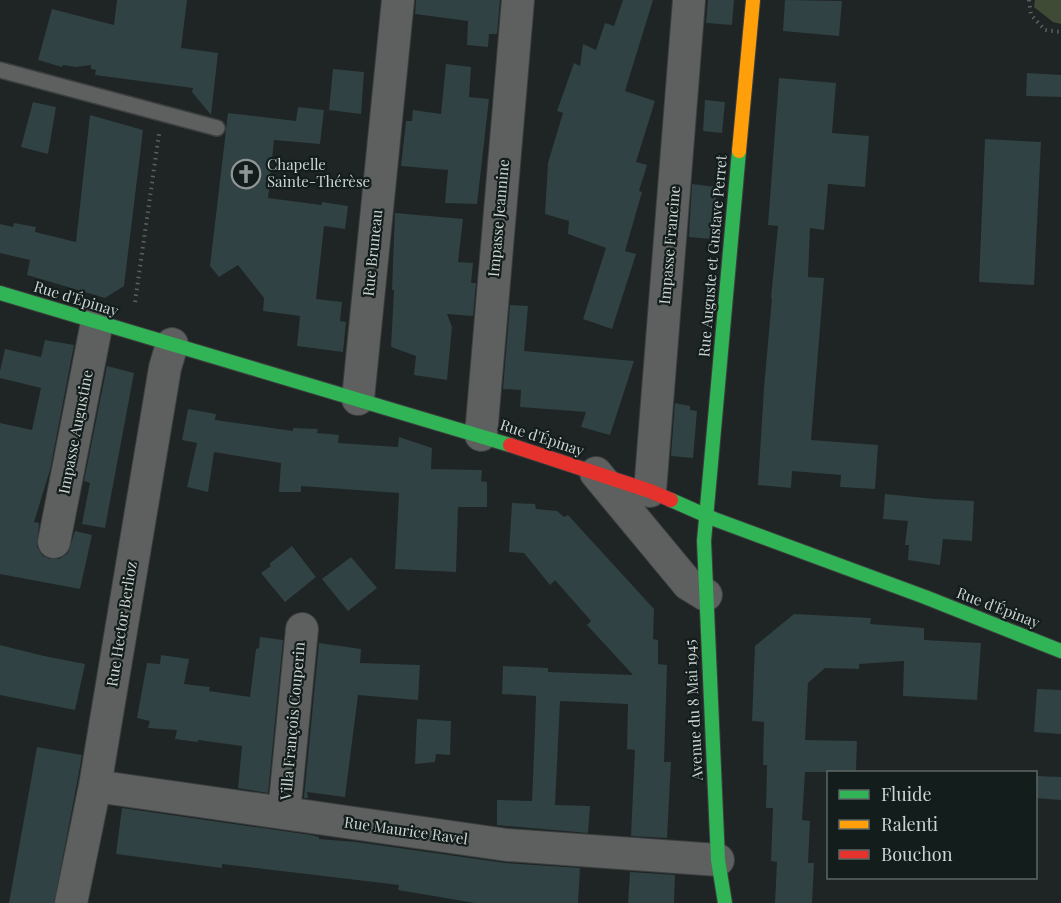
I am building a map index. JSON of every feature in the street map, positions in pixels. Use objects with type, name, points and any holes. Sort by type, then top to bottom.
[{"type":"main road","name":"Rue Auguste et Gustave Perret","points":[[706,516],[753,0]]},
{"type":"main road","name":"Rue d'Épinay","points":[[0,293],[481,435],[650,491],[706,516],[925,597],[1061,651]]},
{"type":"main road","name":"Avenue du 8 Mai 1945","points":[[706,516],[704,540],[718,861],[725,903]]},
{"type":"street","name":"Rue Bruneau","points":[[358,399],[398,0]]},
{"type":"street","name":"Impasse Jeannine","points":[[481,435],[518,0]]},
{"type":"street","name":"Impasse Francine","points":[[650,491],[689,0]]},
{"type":"street","name":"Impasse Augustine","points":[[54,542],[97,322]]},
{"type":"street","name":"Rue Hector Berlioz","points":[[71,903],[95,786],[165,368],[172,344]]},
{"type":"street","points":[[596,473],[688,584],[706,594]]},
{"type":"street","name":"Villa François Couperin","points":[[284,813],[302,629]]},
{"type":"street","name":"Rue Maurice Ravel","points":[[95,786],[507,845],[718,861]]},
{"type":"lane","points":[[0,70],[217,128]]},
{"type":"path","points":[[1029,0],[1031,15],[1045,30],[1061,32]]},
{"type":"path","points":[[130,332],[162,113]]},
{"type":"green space","points":[[1035,0],[1061,0],[1061,24],[1053,22],[1034,7]]},
{"type":"building","points":[[117,0],[187,0],[181,48],[218,53],[211,115],[192,92],[193,88],[95,75],[96,70],[91,69],[91,65],[76,67],[63,65],[62,67],[38,60],[52,9],[114,25]]},
{"type":"building","points":[[416,0],[500,0],[497,34],[489,34],[488,47],[467,45],[468,21],[415,14]]},
{"type":"building","points":[[623,0],[653,0],[625,91],[655,101],[636,162],[647,165],[639,191],[642,192],[625,251],[636,254],[612,329],[583,319],[606,248],[568,234],[569,221],[545,214],[548,163],[563,113],[557,111],[574,63],[580,66],[583,44],[596,50],[605,23],[614,26]]},
{"type":"building","points":[[708,0],[734,0],[732,25],[706,23]]},
{"type":"building","points":[[785,0],[842,1],[839,36],[783,31]]},
{"type":"building","points":[[446,64],[471,67],[469,97],[489,99],[477,204],[445,203],[448,170],[401,166],[406,121],[412,121],[413,110],[441,114]]},
{"type":"building","points":[[333,69],[364,72],[361,114],[329,110]]},
{"type":"building","points":[[1027,73],[1061,75],[1061,97],[1026,96]]},
{"type":"building","points":[[779,78],[836,83],[832,133],[869,136],[865,187],[828,184],[824,230],[810,228],[808,277],[824,278],[811,440],[878,445],[875,489],[840,487],[841,475],[792,471],[791,488],[758,485],[778,226],[768,225]]},
{"type":"building","points":[[705,100],[725,102],[722,133],[703,131]]},
{"type":"building","points":[[33,102],[56,107],[48,154],[21,147]]},
{"type":"building","points":[[298,107],[324,110],[320,144],[274,140],[268,198],[348,206],[345,229],[324,226],[316,299],[342,302],[340,321],[346,322],[343,352],[297,346],[300,316],[263,311],[264,298],[238,265],[219,277],[210,266],[228,113],[296,121]]},
{"type":"building","points":[[90,115],[143,130],[124,286],[105,298],[27,275],[30,260],[0,253],[0,224],[13,227],[14,223],[36,227],[35,232],[76,242]]},
{"type":"building","points":[[985,139],[1041,142],[1034,285],[979,282]]},
{"type":"building","points":[[692,184],[717,187],[713,239],[689,237]]},
{"type":"building","points":[[395,213],[463,219],[458,262],[473,263],[471,283],[476,283],[473,316],[447,314],[452,327],[447,380],[414,375],[416,356],[391,347]]},
{"type":"building","points":[[510,305],[528,306],[524,351],[634,361],[610,435],[581,427],[586,412],[520,407],[521,390],[503,389]]},
{"type":"building","points":[[45,340],[74,345],[50,470],[34,522],[39,523],[37,547],[43,556],[59,559],[68,553],[75,531],[92,535],[80,589],[0,574],[0,423],[32,430],[41,388],[0,378],[0,371],[5,349],[41,357]]},
{"type":"building","points":[[107,366],[134,373],[105,528],[82,524],[90,483],[84,481]]},
{"type":"building","points":[[675,403],[690,406],[690,410],[697,411],[693,458],[671,456]]},
{"type":"building","points":[[188,409],[216,414],[215,420],[293,431],[293,428],[318,429],[317,433],[339,435],[338,443],[398,447],[399,437],[432,448],[431,469],[482,470],[481,481],[487,482],[487,507],[458,507],[456,572],[395,569],[399,493],[301,486],[301,492],[279,492],[281,463],[214,452],[208,492],[187,487],[197,443],[182,440]]},
{"type":"building","points":[[885,494],[974,501],[972,541],[943,539],[940,565],[908,560],[909,545],[905,545],[908,521],[883,519]]},
{"type":"building","points":[[512,503],[535,504],[536,509],[557,511],[564,517],[568,515],[654,609],[653,639],[658,640],[658,664],[667,665],[664,762],[671,762],[667,838],[631,836],[635,750],[627,749],[628,704],[560,701],[555,805],[590,806],[588,833],[497,825],[497,800],[532,801],[535,730],[536,696],[502,694],[503,666],[548,668],[548,672],[633,675],[587,625],[591,621],[555,580],[550,585],[524,553],[509,552]]},
{"type":"building","points":[[292,546],[316,577],[285,602],[261,573]]},
{"type":"building","points":[[351,557],[377,588],[348,611],[322,579]]},
{"type":"building","points":[[794,614],[871,618],[870,624],[924,628],[924,640],[981,643],[977,700],[903,696],[904,661],[859,664],[859,669],[825,668],[808,683],[805,740],[857,741],[856,771],[805,772],[802,820],[810,821],[808,863],[814,863],[812,903],[775,903],[777,862],[771,861],[773,808],[766,808],[767,765],[763,765],[764,722],[752,721],[755,646]]},
{"type":"building","points":[[260,637],[283,640],[268,793],[238,788],[242,746],[175,739],[177,730],[148,728],[150,721],[137,718],[147,663],[160,664],[161,655],[189,659],[184,684],[210,687],[209,691],[250,697],[256,649],[259,648]]},
{"type":"building","points":[[319,643],[361,649],[360,663],[420,665],[418,700],[358,695],[345,797],[307,792],[308,798],[304,798]]},
{"type":"building","points":[[0,645],[85,664],[75,710],[0,695]]},
{"type":"building","points":[[1037,689],[1061,690],[1061,734],[1034,732]]},
{"type":"building","points":[[417,719],[451,721],[450,755],[436,754],[435,762],[415,764]]},
{"type":"building","points":[[37,747],[82,755],[77,783],[54,903],[9,903]]},
{"type":"building","points":[[1037,776],[1061,777],[1061,800],[1037,798]]},
{"type":"building","points":[[122,808],[311,835],[319,839],[505,863],[580,868],[578,903],[475,903],[398,890],[399,885],[222,864],[222,868],[116,854]]},
{"type":"building","points":[[630,872],[675,875],[674,903],[628,903]]},
{"type":"traffic: fast","points":[[725,903],[718,860],[704,541],[739,151]]},
{"type":"traffic: fast","points":[[0,293],[510,445]]},
{"type":"traffic: fast","points":[[671,500],[714,519],[925,597],[1061,651]]},
{"type":"traffic: slow","points":[[739,151],[753,0]]},
{"type":"traffic: jam","points":[[510,445],[671,500]]},
{"type":"place","name":"Chapelle Sainte-Thérèse","points":[[246,174]]}]
